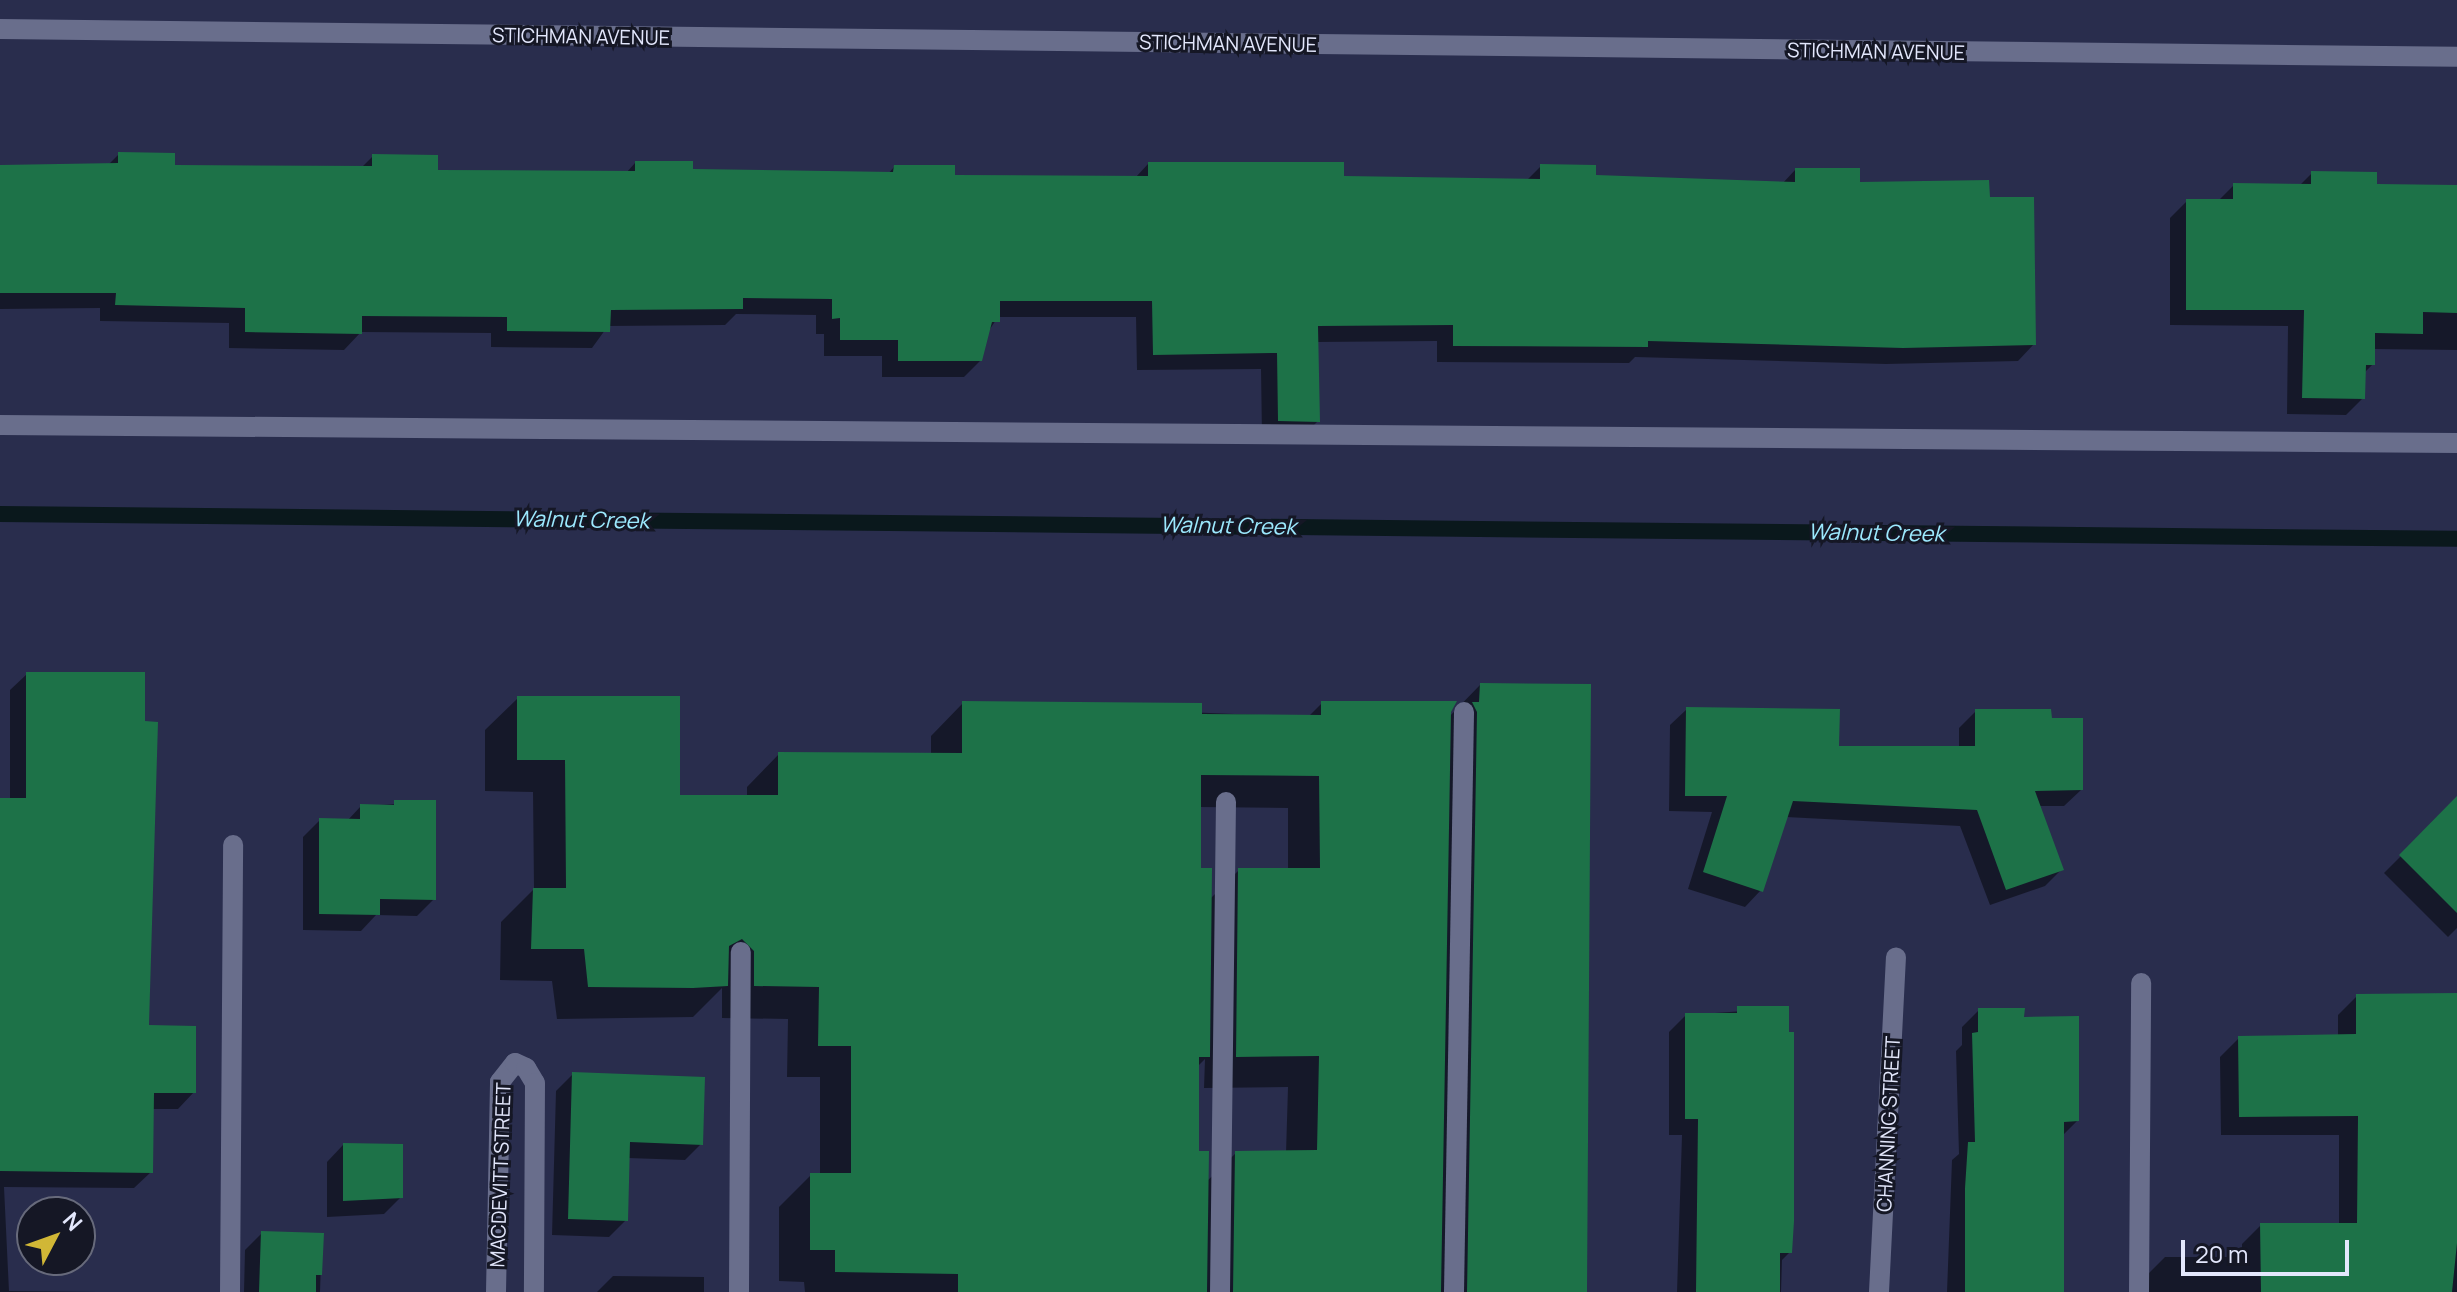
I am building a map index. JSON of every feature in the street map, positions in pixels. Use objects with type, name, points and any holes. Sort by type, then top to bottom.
[{"type":"street","name":"STICHMAN AVENUE","points":[[0,29],[2457,57]]},
{"type":"street","points":[[0,425],[2457,443]]},
{"type":"street","points":[[1454,1292],[1464,712]]},
{"type":"street","points":[[1220,1292],[1226,802]]},
{"type":"street","points":[[230,1292],[233,845]]},
{"type":"street","points":[[739,1292],[741,952]]},
{"type":"street","name":"CHANNING STREET","points":[[1879,1292],[1896,957]]},
{"type":"street","points":[[2139,1292],[2141,983]]},
{"type":"street","name":"MACDEVITT STREET","points":[[496,1292],[500,1082],[515,1063],[526,1068],[535,1083],[534,1292]]},
{"type":"building","points":[[118,152],[175,153],[175,165],[372,166],[372,154],[438,155],[438,170],[635,171],[635,161],[693,161],[693,169],[893,172],[894,165],[955,165],[955,175],[1148,176],[1148,162],[1344,162],[1344,176],[1540,179],[1540,164],[1596,165],[1596,175],[1795,182],[1795,168],[1860,168],[1860,182],[1989,180],[1990,197],[2034,197],[2036,345],[1903,348],[1648,341],[1648,347],[1453,346],[1453,325],[1318,326],[1320,422],[1278,421],[1277,353],[1153,355],[1152,301],[1000,301],[1000,322],[992,322],[982,361],[898,361],[898,340],[840,340],[840,318],[832,319],[832,299],[743,298],[743,309],[611,310],[610,332],[507,331],[507,317],[362,316],[362,334],[245,332],[245,308],[115,305],[116,293],[0,293],[0,165],[118,163]]},
{"type":"building","points":[[2311,171],[2377,172],[2377,184],[2457,185],[2457,313],[2423,312],[2423,334],[2375,333],[2375,365],[2366,365],[2365,399],[2302,398],[2304,310],[2186,310],[2186,199],[2233,199],[2233,183],[2311,184]]},
{"type":"building","points":[[26,672],[145,672],[145,721],[158,722],[149,1025],[196,1026],[196,1093],[154,1093],[153,1173],[0,1171],[0,798],[26,798]]},
{"type":"building","points":[[1480,683],[1591,684],[1587,1292],[1467,1292],[1477,712],[1472,702],[1479,702]]},
{"type":"building","points":[[517,696],[680,696],[680,795],[778,795],[778,752],[962,753],[962,701],[1202,703],[1202,714],[1321,715],[1321,701],[1457,701],[1451,712],[1441,1292],[1233,1292],[1235,1151],[1317,1150],[1319,1056],[1236,1057],[1238,868],[1320,868],[1319,776],[1201,775],[1201,868],[1212,868],[1210,1057],[1199,1057],[1199,1151],[1209,1151],[1207,1292],[958,1292],[958,1274],[835,1272],[835,1250],[810,1250],[810,1173],[851,1173],[851,1046],[818,1046],[819,987],[754,986],[754,951],[742,939],[729,946],[728,986],[693,988],[588,987],[584,949],[531,949],[533,888],[566,888],[565,760],[517,760]]},
{"type":"building","points":[[1686,707],[1840,709],[1839,746],[1975,746],[1975,709],[2051,709],[2052,718],[2083,718],[2083,790],[2035,791],[2064,870],[2006,890],[1977,810],[1793,801],[1763,892],[1703,872],[1727,796],[1685,796]]},
{"type":"building","points":[[2457,796],[2457,913],[2399,855]]},
{"type":"building","points":[[394,800],[436,800],[436,900],[380,899],[380,915],[319,914],[319,818],[360,819],[360,804],[394,805]]},
{"type":"building","points":[[2457,993],[2457,1243],[2452,1292],[2261,1292],[2260,1223],[2357,1223],[2358,1116],[2239,1117],[2238,1036],[2356,1034],[2356,994]]},
{"type":"building","points":[[1737,1006],[1789,1006],[1789,1032],[1794,1032],[1794,1221],[1792,1253],[1780,1253],[1780,1292],[1696,1292],[1698,1119],[1685,1119],[1685,1013],[1737,1013]]},
{"type":"building","points":[[1978,1008],[2025,1008],[2024,1017],[2079,1016],[2079,1121],[2064,1122],[2064,1292],[1965,1292],[1968,1142],[1975,1142],[1972,1033],[1978,1032]]},
{"type":"building","points":[[572,1072],[705,1077],[703,1145],[630,1142],[628,1221],[568,1219]]},
{"type":"building","points":[[343,1143],[403,1144],[403,1198],[343,1201]]},
{"type":"building","points":[[261,1231],[324,1233],[322,1275],[316,1275],[316,1292],[259,1292]]},
{"type":"waterway","name":"Walnut Creek","points":[[0,514],[2457,539]]}]
